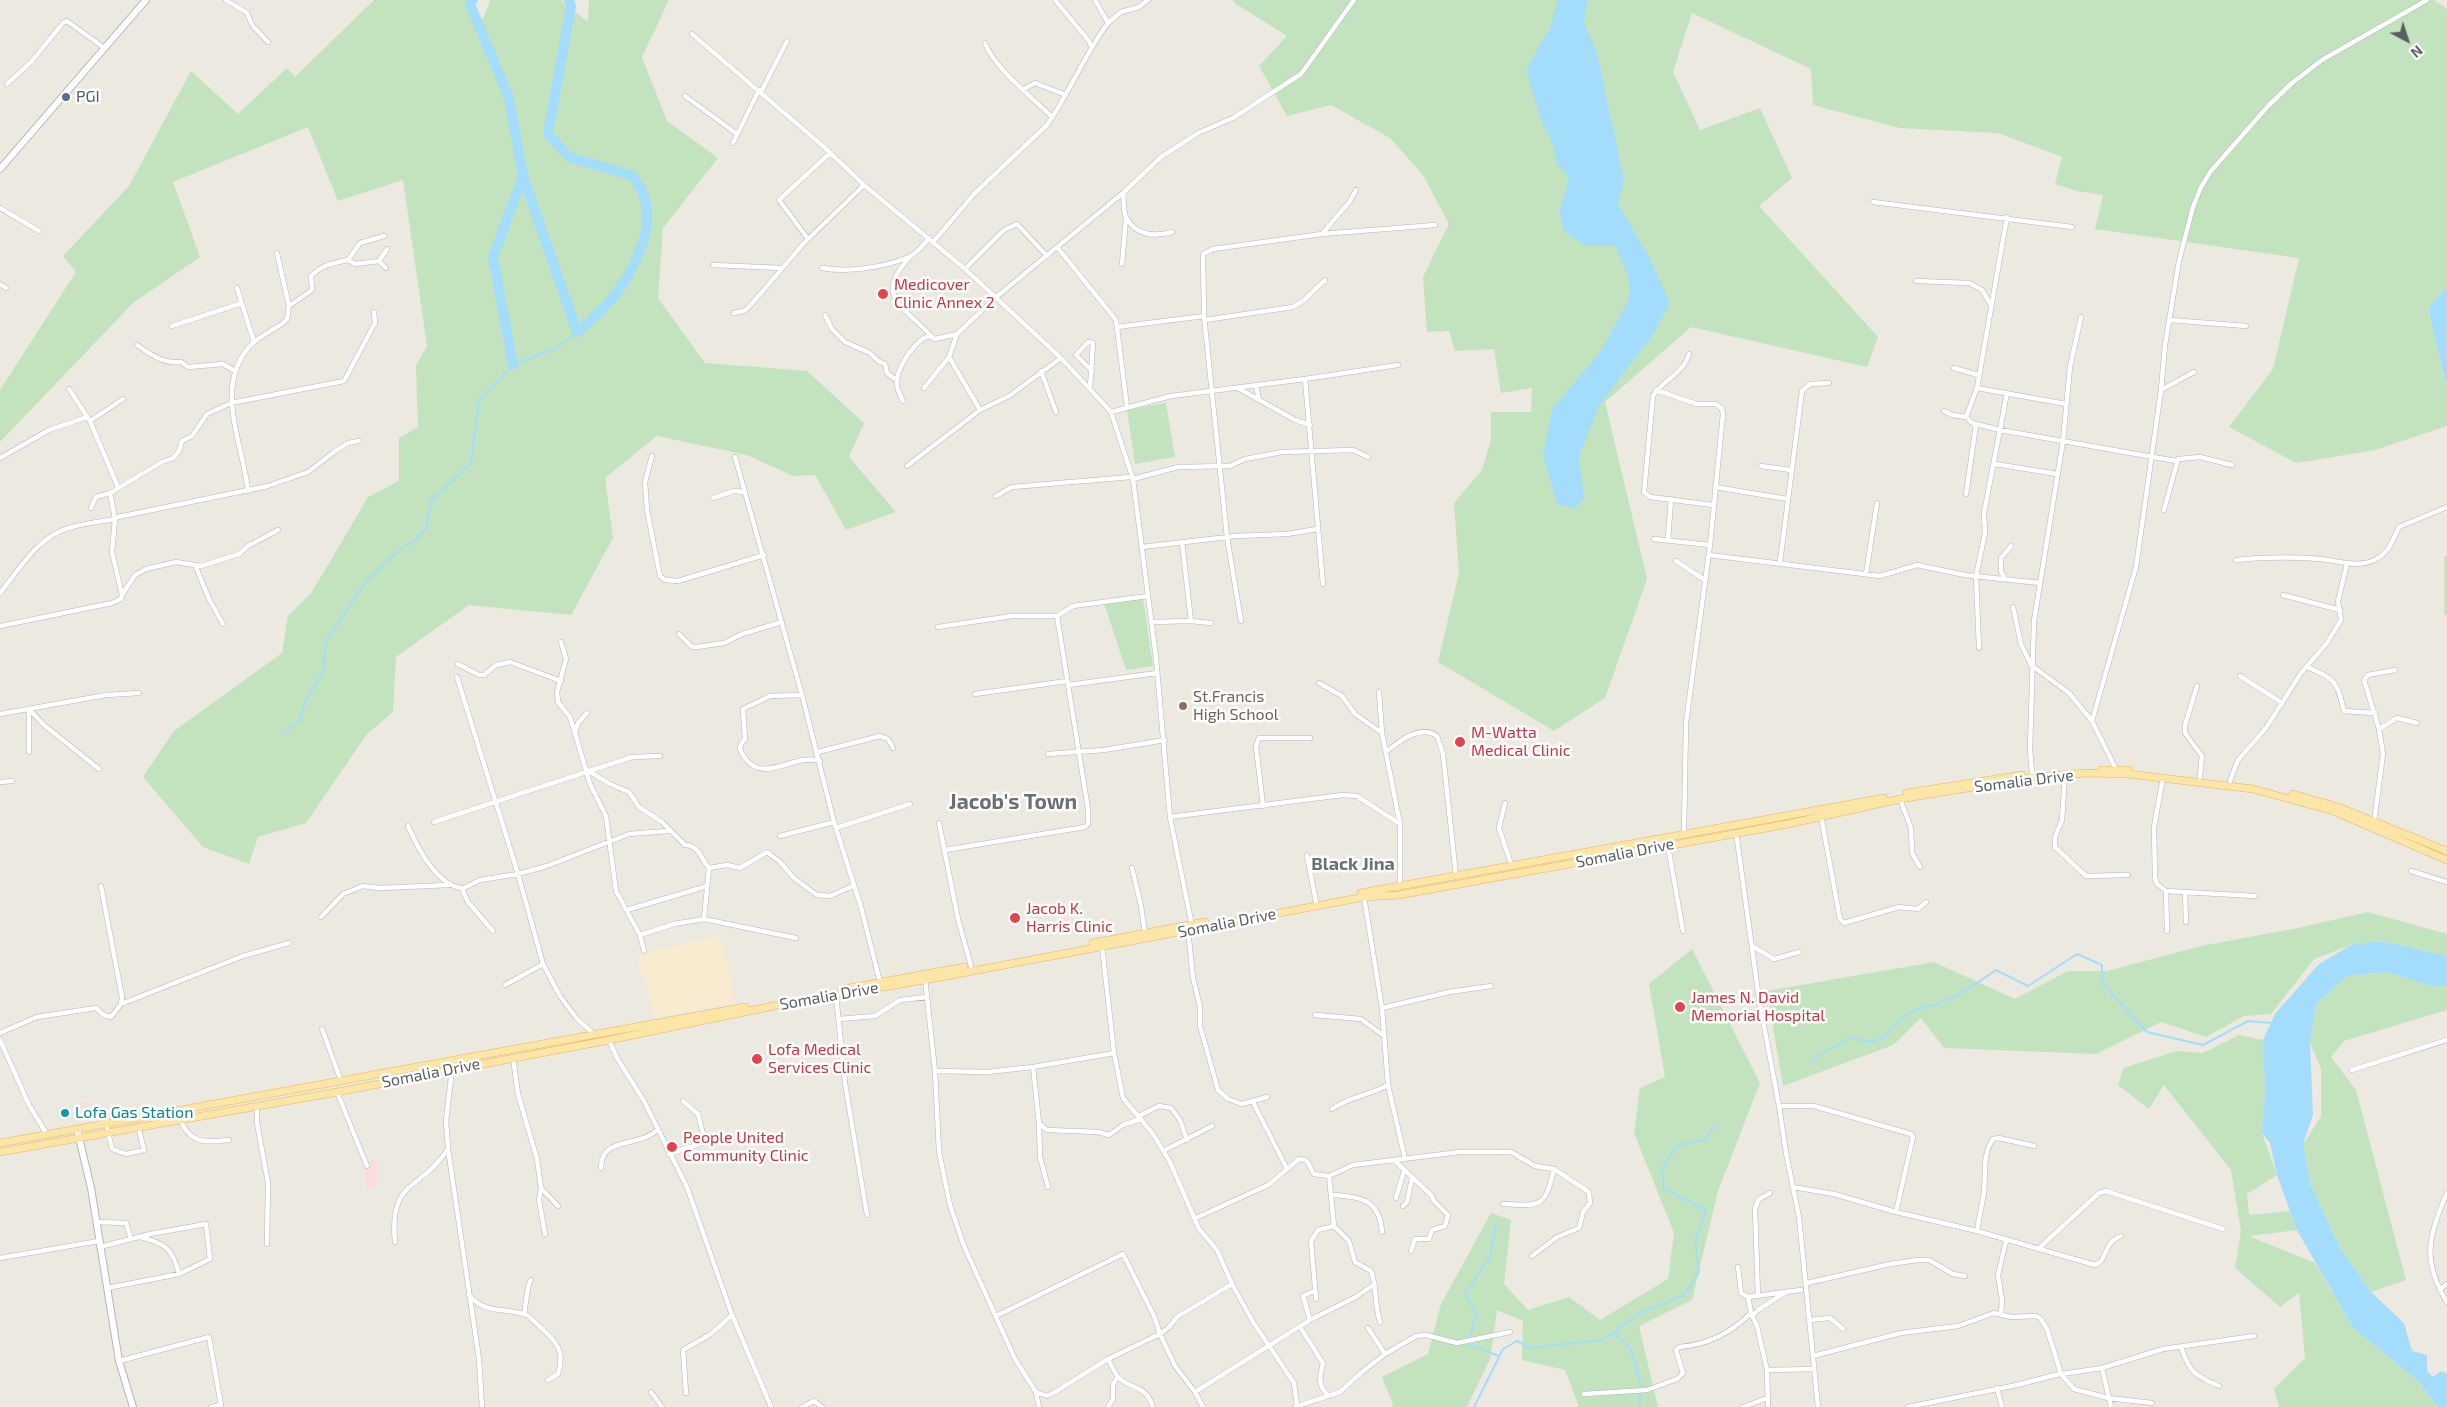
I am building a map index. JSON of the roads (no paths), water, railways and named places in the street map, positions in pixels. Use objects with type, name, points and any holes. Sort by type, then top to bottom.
[{"type":"main road","name":"Somalia Drive","points":[[0,1152],[338,1092],[1145,933],[1191,928],[1364,897],[1399,895],[1668,846],[1736,829],[1969,782],[2032,774],[2117,772],[2200,777],[2230,781],[2302,796],[2447,851]]},
{"type":"main road","name":"Somalia Drive","points":[[0,1143],[596,1036],[880,982],[924,977],[1102,946],[1400,886],[1684,835],[1788,824],[1820,815],[1900,799],[2034,777],[2117,772],[2234,785],[2298,800],[2333,811],[2447,860]]},
{"type":"street","points":[[0,169],[103,47],[146,0]]},
{"type":"street","points":[[226,0],[248,13],[252,25],[268,42]]},
{"type":"street","points":[[1055,0],[1089,41],[1091,46]]},
{"type":"street","points":[[1095,0],[1108,23]]},
{"type":"street","points":[[934,241],[974,194],[1015,156],[1052,117],[1066,96],[1091,46],[1108,23],[1121,12],[1139,7],[1148,0]]},
{"type":"street","points":[[924,388],[949,357],[957,334],[995,298],[1123,193],[1161,157],[1212,126],[1233,118],[1301,74],[1354,0]]},
{"type":"street","points":[[2092,721],[2136,567],[2161,390],[2165,345],[2179,261],[2193,207],[2201,186],[2211,171],[2269,105],[2307,71],[2427,0]]},
{"type":"street","points":[[7,84],[31,62],[67,21],[103,47]]},
{"type":"street","points":[[692,34],[760,91],[864,184],[934,241],[1061,358],[1090,387],[1111,412],[1132,478],[1158,673],[1170,817],[1191,928],[1193,978],[1200,1008],[1200,1026],[1218,1090],[1233,1101],[1242,1104],[1267,1097]]},
{"type":"street","points":[[733,143],[787,41]]},
{"type":"street","points":[[985,43],[1013,81],[1024,89],[1052,117]]},
{"type":"street","points":[[1024,89],[1035,83],[1066,96]]},
{"type":"street","points":[[685,96],[737,134]]},
{"type":"street","points":[[808,239],[779,200],[830,153]]},
{"type":"street","points":[[734,313],[749,308],[808,239],[864,184]]},
{"type":"street","points":[[1322,234],[1350,201],[1356,190]]},
{"type":"street","points":[[1122,264],[1126,218],[1123,193]]},
{"type":"street","points":[[1873,202],[2007,217],[2072,227]]},
{"type":"street","points":[[0,208],[39,231]]},
{"type":"street","points":[[1966,417],[1977,388],[2007,217]]},
{"type":"street","points":[[1126,218],[1143,233],[1160,235],[1172,232]]},
{"type":"street","points":[[965,269],[1004,230],[1017,224],[1047,256]]},
{"type":"street","points":[[1242,621],[1227,537],[1204,318],[1202,260],[1206,252],[1322,234],[1435,225]]},
{"type":"street","points":[[348,260],[360,243],[384,236]]},
{"type":"street","points":[[929,238],[910,256],[895,277],[893,288],[894,300],[935,340]]},
{"type":"street","points":[[1058,247],[1112,313],[1117,327],[1127,407]]},
{"type":"street","points":[[379,261],[387,248]]},
{"type":"street","points":[[248,491],[246,467],[231,403],[234,371],[254,342],[287,319],[289,306],[277,253]]},
{"type":"street","points":[[822,268],[835,270],[870,266],[910,256]]},
{"type":"street","points":[[289,306],[312,290],[311,276],[326,264],[348,260],[355,264],[379,261]]},
{"type":"street","points":[[379,261],[386,268]]},
{"type":"street","points":[[713,265],[782,268]]},
{"type":"street","points":[[1117,327],[1293,307],[1325,280]]},
{"type":"street","points":[[1916,281],[1969,283],[1977,286],[1992,306]]},
{"type":"street","points":[[0,284],[6,288]]},
{"type":"street","points":[[237,288],[254,342]]},
{"type":"street","points":[[172,326],[242,304]]},
{"type":"street","points":[[91,508],[96,497],[110,492],[173,458],[179,451],[182,441],[192,436],[207,414],[231,403],[344,381],[375,323],[374,312]]},
{"type":"street","points":[[826,315],[837,335],[845,342],[870,353],[878,362],[885,364],[887,373],[896,380],[904,401]]},
{"type":"street","points":[[2032,774],[2034,621],[2063,441],[2070,367],[2081,317]]},
{"type":"street","points":[[2170,320],[2246,326]]},
{"type":"street","points":[[896,380],[900,369],[916,342],[929,336],[935,340],[957,334]]},
{"type":"street","points":[[1090,387],[1092,371],[1093,343],[1088,342],[1076,355],[1092,371]]},
{"type":"street","points":[[137,344],[150,354],[170,363],[181,362],[188,367],[223,364],[234,371]]},
{"type":"street","points":[[1689,354],[1687,362],[1676,375],[1656,390],[1652,396],[1644,492],[1650,497],[1713,505]]},
{"type":"street","points":[[949,357],[980,410]]},
{"type":"street","points":[[907,466],[980,410],[1009,396],[1061,358]]},
{"type":"street","points":[[1111,412],[1170,396],[1256,386],[1398,365]]},
{"type":"street","points":[[1954,368],[1978,375]]},
{"type":"street","points":[[1042,372],[1056,412]]},
{"type":"street","points":[[2161,390],[2194,372]]},
{"type":"street","points":[[1305,379],[1323,584]]},
{"type":"street","points":[[1780,562],[1802,391],[1810,384],[1829,383]]},
{"type":"street","points":[[1256,386],[1259,400]]},
{"type":"street","points":[[1237,388],[1295,420],[1310,425]]},
{"type":"street","points":[[1977,388],[2066,404]]},
{"type":"street","points":[[69,389],[89,419],[118,487]]},
{"type":"street","points":[[1656,390],[1697,404],[1716,404],[1722,409],[1724,414],[1709,555],[1686,723],[1684,835]]},
{"type":"street","points":[[1979,648],[1976,576],[1985,534],[1984,513],[1988,489],[1995,464],[2007,393]]},
{"type":"street","points":[[0,458],[49,430],[89,419],[123,400]]},
{"type":"street","points":[[1944,411],[1952,415],[1966,417],[1976,424],[2000,430],[2176,461],[2200,457],[2232,465]]},
{"type":"street","points":[[1966,494],[1976,424]]},
{"type":"street","points":[[0,593],[29,555],[52,536],[68,528],[115,519],[131,513],[248,491],[308,472],[334,452],[348,444],[359,441]]},
{"type":"street","points":[[996,496],[1012,487],[1132,478],[1178,467],[1221,467],[1244,459],[1282,452],[1353,450],[1368,457]]},
{"type":"street","points":[[652,456],[645,482],[647,510],[660,576],[665,580],[678,581],[764,555]]},
{"type":"street","points":[[735,457],[818,752],[834,822],[853,886],[862,907],[880,982]]},
{"type":"street","points":[[2164,510],[2176,461]]},
{"type":"street","points":[[1995,464],[2057,474]]},
{"type":"street","points":[[1761,466],[1791,470]]},
{"type":"street","points":[[1715,487],[1787,499]]},
{"type":"street","points":[[713,498],[734,491],[744,492]]},
{"type":"street","points":[[110,492],[115,519],[112,552],[122,595]]},
{"type":"street","points":[[1668,540],[1671,499]]},
{"type":"street","points":[[1866,574],[1877,503]]},
{"type":"street","points":[[2236,560],[2262,557],[2320,559],[2347,564],[2377,559],[2391,544],[2399,527],[2447,507]]},
{"type":"street","points":[[1142,547],[1227,537],[1287,534],[1317,529]]},
{"type":"street","points":[[0,626],[112,603],[120,600],[135,575],[146,569],[176,562],[196,567],[239,554],[248,546],[278,530]]},
{"type":"street","points":[[1654,539],[1710,545]]},
{"type":"street","points":[[1182,542],[1191,621]]},
{"type":"street","points":[[2005,579],[2001,558],[2010,546]]},
{"type":"street","points":[[1709,555],[1885,576],[1904,567],[1917,565],[1976,576],[2040,583]]},
{"type":"street","points":[[1676,560],[1705,580]]},
{"type":"street","points":[[2230,781],[2238,760],[2266,728],[2307,667],[2333,635],[2341,620],[2338,601],[2347,564]]},
{"type":"street","points":[[196,567],[209,599],[223,624]]},
{"type":"street","points":[[938,627],[1012,616],[1057,616],[1073,606],[1148,596]]},
{"type":"street","points":[[2283,596],[2340,610]]},
{"type":"street","points":[[2013,607],[2021,644],[2032,665],[2069,693],[2092,721],[2117,772]]},
{"type":"street","points":[[945,850],[1085,827],[1088,824],[1088,809],[1057,616]]},
{"type":"street","points":[[1152,622],[1191,621],[1211,623]]},
{"type":"street","points":[[679,634],[692,647],[697,647],[724,642],[742,634],[782,622]]},
{"type":"street","points":[[561,642],[566,659],[557,692],[558,702],[570,717],[593,793],[606,816],[616,891],[640,935],[644,951]]},
{"type":"street","points":[[458,664],[479,675],[484,675],[496,664],[510,662],[561,681]]},
{"type":"street","points":[[2307,667],[2328,676],[2336,683],[2344,711],[2375,713]]},
{"type":"street","points":[[2374,822],[2383,763],[2379,729],[2365,684],[2366,677],[2395,670]]},
{"type":"street","points":[[975,694],[1158,673]]},
{"type":"street","points":[[2240,676],[2282,703]]},
{"type":"street","points":[[457,677],[518,874],[543,964],[560,996],[577,1019],[596,1036]]},
{"type":"street","points":[[1319,683],[1342,696],[1355,714],[1382,733]]},
{"type":"street","points":[[2197,686],[2185,724],[2185,733],[2202,756],[2200,777]]},
{"type":"street","points":[[1379,692],[1382,733],[1400,824],[1400,886]]},
{"type":"street","points":[[0,714],[106,695],[138,693]]},
{"type":"street","points":[[802,695],[770,696],[743,709],[745,739],[741,744],[741,752],[748,763],[756,768],[765,769],[804,758],[820,761]]},
{"type":"street","points":[[29,752],[30,709]]},
{"type":"street","points":[[30,709],[44,725],[99,768]]},
{"type":"street","points":[[575,733],[578,723],[587,713]]},
{"type":"street","points":[[2379,729],[2397,718],[2417,723]]},
{"type":"street","points":[[1387,751],[1415,734],[1428,731],[1437,736],[1443,754],[1456,876]]},
{"type":"street","points":[[818,752],[880,736],[888,739],[893,748]]},
{"type":"street","points":[[1263,806],[1256,746],[1259,738],[1310,738]]},
{"type":"street","points":[[1048,754],[1104,750],[1165,740]]},
{"type":"street","points":[[434,822],[496,803],[587,770],[632,757],[660,756]]},
{"type":"street","points":[[587,770],[610,784],[629,792],[639,807],[662,822],[668,831],[685,845],[691,845],[695,848],[709,868],[704,919]]},
{"type":"street","points":[[2065,775],[2062,820],[2054,842],[2057,850],[2086,876],[2128,875]]},
{"type":"street","points":[[2163,778],[2154,827],[2155,878],[2157,884],[2166,891],[2255,896]]},
{"type":"street","points":[[0,782],[12,781]]},
{"type":"street","points":[[1170,817],[1342,795],[1357,796],[1400,824]]},
{"type":"street","points":[[1900,799],[1911,828],[1912,853],[1920,867]]},
{"type":"street","points":[[1505,803],[1498,828],[1512,866]]},
{"type":"street","points":[[836,828],[910,804]]},
{"type":"street","points":[[1820,815],[1840,919],[1844,923],[1899,908],[1918,909],[1926,902]]},
{"type":"street","points":[[780,836],[834,822]]},
{"type":"street","points":[[939,823],[958,919],[971,966]]},
{"type":"street","points":[[408,826],[417,846],[435,871],[449,885]]},
{"type":"street","points":[[1736,829],[1767,1041],[1780,1106],[1786,1153],[1794,1187],[1807,1283],[1818,1407]]},
{"type":"street","points":[[320,917],[343,894],[363,886],[380,888],[449,885],[462,889],[480,880],[518,874],[547,866],[609,840],[639,832],[668,831]]},
{"type":"street","points":[[1668,846],[1683,931]]},
{"type":"street","points":[[709,868],[727,865],[740,868],[768,852],[795,879],[817,895],[830,896],[853,886]]},
{"type":"street","points":[[1307,855],[1316,902]]},
{"type":"street","points":[[1132,868],[1145,933]]},
{"type":"street","points":[[2411,871],[2447,882]]},
{"type":"street","points":[[0,1033],[37,1017],[55,1013],[96,1008],[104,1015],[111,1017],[121,1004],[122,997],[101,886]]},
{"type":"street","points":[[628,910],[708,886]]},
{"type":"street","points":[[462,889],[468,902],[493,932]]},
{"type":"street","points":[[2166,891],[2167,931]]},
{"type":"street","points":[[2185,893],[2186,922]]},
{"type":"street","points":[[1364,897],[1382,1008],[1388,1085],[1405,1159]]},
{"type":"street","points":[[640,935],[666,926],[704,919],[796,938]]},
{"type":"street","points":[[121,1004],[243,956],[289,943]]},
{"type":"street","points":[[1102,946],[1114,1053],[1124,1098],[1163,1151],[1196,1218],[1199,1229],[1222,1258],[1232,1284],[1268,1346],[1294,1383],[1297,1406],[1344,1390],[1362,1372],[1385,1354],[1405,1342],[1422,1335],[1451,1342],[1462,1342],[1510,1332]]},
{"type":"street","points":[[1752,946],[1769,958],[1774,959],[1799,952]]},
{"type":"street","points":[[506,985],[543,964]]},
{"type":"street","points":[[924,977],[935,1071],[939,1152],[950,1205],[964,1246],[1015,1359],[1036,1392],[1039,1407]]},
{"type":"street","points":[[1382,1008],[1449,992],[1491,986]]},
{"type":"street","points":[[836,995],[846,1092],[867,1215]]},
{"type":"street","points":[[839,1019],[875,1016],[900,1000],[927,996]]},
{"type":"street","points":[[1315,1015],[1361,1019],[1384,1036]]},
{"type":"street","points":[[322,1029],[341,1082]]},
{"type":"street","points":[[0,1040],[29,1105],[46,1134]]},
{"type":"street","points":[[609,1040],[658,1129],[687,1187],[732,1315],[771,1407]]},
{"type":"street","points":[[2352,1070],[2447,1040]]},
{"type":"street","points":[[935,1071],[987,1072],[1033,1067],[1114,1053]]},
{"type":"street","points":[[513,1058],[518,1094],[537,1159],[541,1188],[539,1200],[545,1234]]},
{"type":"street","points":[[1033,1067],[1039,1123],[1040,1157],[1048,1187]]},
{"type":"street","points":[[452,1070],[446,1121],[448,1149],[479,1359],[482,1407]]},
{"type":"street","points":[[1332,1109],[1344,1102],[1369,1095],[1388,1085]]},
{"type":"street","points":[[338,1092],[367,1166]]},
{"type":"street","points":[[670,1154],[706,1142],[698,1114],[683,1101]]},
{"type":"street","points":[[1253,1102],[1287,1169]]},
{"type":"street","points":[[257,1106],[257,1123],[268,1183],[267,1244]]},
{"type":"street","points":[[1039,1123],[1052,1132],[1098,1132],[1109,1135],[1122,1125],[1140,1118],[1159,1106],[1171,1108],[1180,1120],[1187,1140]]},
{"type":"street","points":[[1780,1106],[1814,1106],[1911,1134],[1913,1137],[1896,1212]]},
{"type":"street","points":[[180,1119],[184,1129],[196,1140],[217,1142],[229,1140]]},
{"type":"street","points":[[106,1124],[112,1149],[126,1154],[144,1150],[138,1126]]},
{"type":"street","points":[[1163,1151],[1212,1126]]},
{"type":"street","points":[[601,1168],[601,1158],[606,1150],[644,1139],[658,1129]]},
{"type":"street","points":[[77,1130],[97,1222],[119,1361],[133,1407]]},
{"type":"street","points":[[1977,1231],[1984,1190],[1985,1164],[1993,1140],[1999,1138],[2034,1146]]},
{"type":"street","points":[[394,1242],[394,1208],[399,1199],[412,1183],[433,1168],[448,1149]]},
{"type":"street","points":[[1196,1218],[1268,1185],[1299,1159],[1309,1162],[1314,1174],[1328,1176],[1353,1165],[1460,1152],[1511,1152],[1534,1166],[1554,1169],[1589,1192],[1590,1203],[1584,1212],[1579,1228],[1576,1231],[1558,1237],[1532,1256]]},
{"type":"street","points":[[1395,1161],[1432,1196],[1432,1200],[1448,1216],[1445,1226],[1432,1230],[1429,1238],[1415,1239],[1410,1251]]},
{"type":"street","points":[[1503,1204],[1532,1205],[1543,1201],[1547,1196],[1554,1169]]},
{"type":"street","points":[[1396,1198],[1404,1171]]},
{"type":"street","points":[[1328,1176],[1334,1226],[1349,1241],[1355,1262],[1371,1271],[1375,1284],[1374,1297],[1380,1322]]},
{"type":"street","points":[[1403,1206],[1407,1202],[1412,1178]]},
{"type":"street","points":[[1794,1187],[1834,1194],[1896,1212],[1977,1231],[2095,1266],[2102,1261],[2109,1244],[2121,1236]]},
{"type":"street","points":[[541,1188],[558,1206]]},
{"type":"street","points":[[2038,1249],[2099,1193],[2106,1191],[2223,1229]]},
{"type":"street","points":[[1758,1296],[1755,1208],[1759,1199],[1770,1193]]},
{"type":"street","points":[[2447,1193],[2429,1243],[2431,1261],[2440,1289],[2447,1302]]},
{"type":"street","points":[[1331,1195],[1362,1199],[1371,1204],[1376,1210],[1382,1232]]},
{"type":"street","points":[[97,1222],[126,1223],[130,1239]]},
{"type":"street","points":[[0,1258],[100,1244],[206,1224],[210,1259],[179,1274],[107,1288]]},
{"type":"street","points":[[1316,1299],[1311,1241],[1318,1230],[1334,1226]]},
{"type":"street","points":[[139,1236],[166,1247],[175,1256],[179,1274]]},
{"type":"street","points":[[2001,1313],[2002,1300],[1998,1275],[2006,1241]]},
{"type":"street","points":[[996,1316],[1123,1254],[1154,1316],[1175,1366],[1196,1392],[1203,1407]]},
{"type":"street","points":[[1807,1283],[1890,1264],[1918,1260],[1929,1260],[1953,1274],[1965,1276]]},
{"type":"street","points":[[1738,1267],[1740,1293],[1748,1297],[1801,1290]]},
{"type":"street","points":[[524,1314],[528,1285],[531,1280]]},
{"type":"street","points":[[1036,1392],[1047,1396],[1108,1359],[1160,1334],[1177,1318],[1232,1284]]},
{"type":"street","points":[[1196,1392],[1310,1320],[1354,1298],[1375,1284]]},
{"type":"street","points":[[2440,1289],[2447,1284]]},
{"type":"street","points":[[1310,1320],[1303,1296],[1314,1291]]},
{"type":"street","points":[[1584,1394],[1643,1390],[1663,1385],[1682,1376],[1676,1350],[1679,1347],[1721,1336],[1787,1292]]},
{"type":"street","points":[[468,1294],[478,1304],[488,1309],[524,1314],[553,1337],[560,1354],[558,1374],[548,1380]]},
{"type":"street","points":[[1748,1297],[1767,1370],[1768,1407]]},
{"type":"street","points":[[1813,1356],[1901,1333],[1958,1326],[1989,1314],[2001,1313],[2011,1317],[2036,1316],[2040,1318],[2047,1329],[2061,1374],[2074,1389],[2108,1398],[2152,1403]]},
{"type":"street","points":[[686,1394],[683,1350],[711,1334],[732,1315]]},
{"type":"street","points":[[1810,1320],[1830,1318],[1843,1329]]},
{"type":"street","points":[[1300,1327],[1323,1363],[1320,1378],[1322,1389],[1329,1396]]},
{"type":"street","points":[[1368,1328],[1385,1354]]},
{"type":"street","points":[[1908,1407],[2061,1374],[2102,1368],[2145,1353],[2254,1336]]},
{"type":"street","points":[[119,1361],[209,1337],[221,1405],[211,1407]]},
{"type":"street","points":[[2181,1347],[2191,1371],[2196,1376],[2218,1386]]},
{"type":"street","points":[[1108,1359],[1118,1377],[1139,1387],[1150,1400],[1153,1407]]},
{"type":"street","points":[[2102,1368],[2110,1407]]},
{"type":"street","points":[[1767,1370],[1814,1369]]},
{"type":"street","points":[[1108,1407],[1112,1399],[1113,1384],[1118,1377]]},
{"type":"street","points":[[1997,1388],[2002,1407]]},
{"type":"street","points":[[651,1392],[662,1407]]},
{"type":"street","points":[[1744,1407],[1767,1398]]},
{"type":"street","points":[[802,1407],[814,1401],[822,1407]]},
{"type":"water","points":[[1558,0],[1588,0],[1584,23],[1597,53],[1624,180],[1618,204],[1649,257],[1670,303],[1654,333],[1599,406],[1579,456],[1584,497],[1575,509],[1557,504],[1543,455],[1552,409],[1601,351],[1630,297],[1628,275],[1615,246],[1586,246],[1564,232],[1559,212],[1569,178],[1557,164],[1554,147],[1541,120],[1526,70],[1550,28]]},
{"type":"water","points":[[2447,287],[2447,388],[2428,309]]},
{"type":"water","points":[[2381,941],[2447,956],[2447,986],[2433,986],[2386,972],[2347,976],[2316,1004],[2310,1043],[2313,1115],[2303,1144],[2311,1185],[2340,1248],[2371,1292],[2404,1323],[2412,1351],[2427,1355],[2427,1371],[2433,1377],[2441,1371],[2447,1374],[2447,1407],[2438,1407],[2417,1380],[2353,1328],[2297,1230],[2277,1175],[2270,1143],[2262,1133],[2265,1092],[2263,1040],[2275,1014],[2319,964],[2351,945]]},
{"type":"waterway","points":[[473,0],[470,4],[509,98],[523,176],[577,332],[609,302],[631,270],[642,246],[647,221],[647,209],[643,194],[633,176],[569,157],[548,134],[571,6],[569,0]]},
{"type":"waterway","points":[[513,365],[493,257],[523,176]]},
{"type":"waterway","points":[[284,733],[300,721],[304,704],[323,672],[326,641],[366,582],[398,551],[415,540],[426,529],[431,501],[471,463],[479,400],[513,365],[556,348],[577,332]]},
{"type":"waterway","points":[[1811,1061],[1850,1037],[1862,1041],[1879,1039],[1885,1036],[1911,1012],[1955,996],[1996,970],[2028,986],[2077,954],[2102,965],[2102,983],[2147,1032],[2203,1045],[2248,1021],[2271,1023]]},
{"type":"waterway","points":[[1474,1407],[1503,1349],[1517,1341],[1530,1348],[1603,1340],[1640,1313],[1684,1295],[1699,1272],[1695,1242],[1706,1210],[1664,1189],[1662,1168],[1678,1145],[1705,1140],[1716,1123]]},
{"type":"waterway","points":[[1496,1225],[1490,1257],[1465,1294],[1476,1313],[1468,1344],[1499,1356]]},
{"type":"waterway","points":[[1614,1333],[1630,1348],[1641,1384],[1639,1407]]},
{"type":"place","name":"PGI","points":[[66,97]]},
{"type":"place","name":"Medicover Clinic Annex 2","points":[[883,294]]},
{"type":"place","name":"St.Francis High School","points":[[1183,706]]},
{"type":"place","name":"M-Watta Medical Clinic","points":[[1460,742]]},
{"type":"place","name":"Jacob K. Harris Clinic","points":[[1015,918]]},
{"type":"place","name":"James N. David Memorial Hospital","points":[[1680,1007]]},
{"type":"place","name":"Lofa Medical Services Clinic","points":[[757,1059]]},
{"type":"place","name":"Lofa Gas Station","points":[[65,1113]]},
{"type":"place","name":"People United Community Clinic","points":[[672,1147]]},
{"type":"district","name":"Jacob's Town","points":[[1013,802]]},
{"type":"district","name":"Black Jina","points":[[1353,864]]}]
